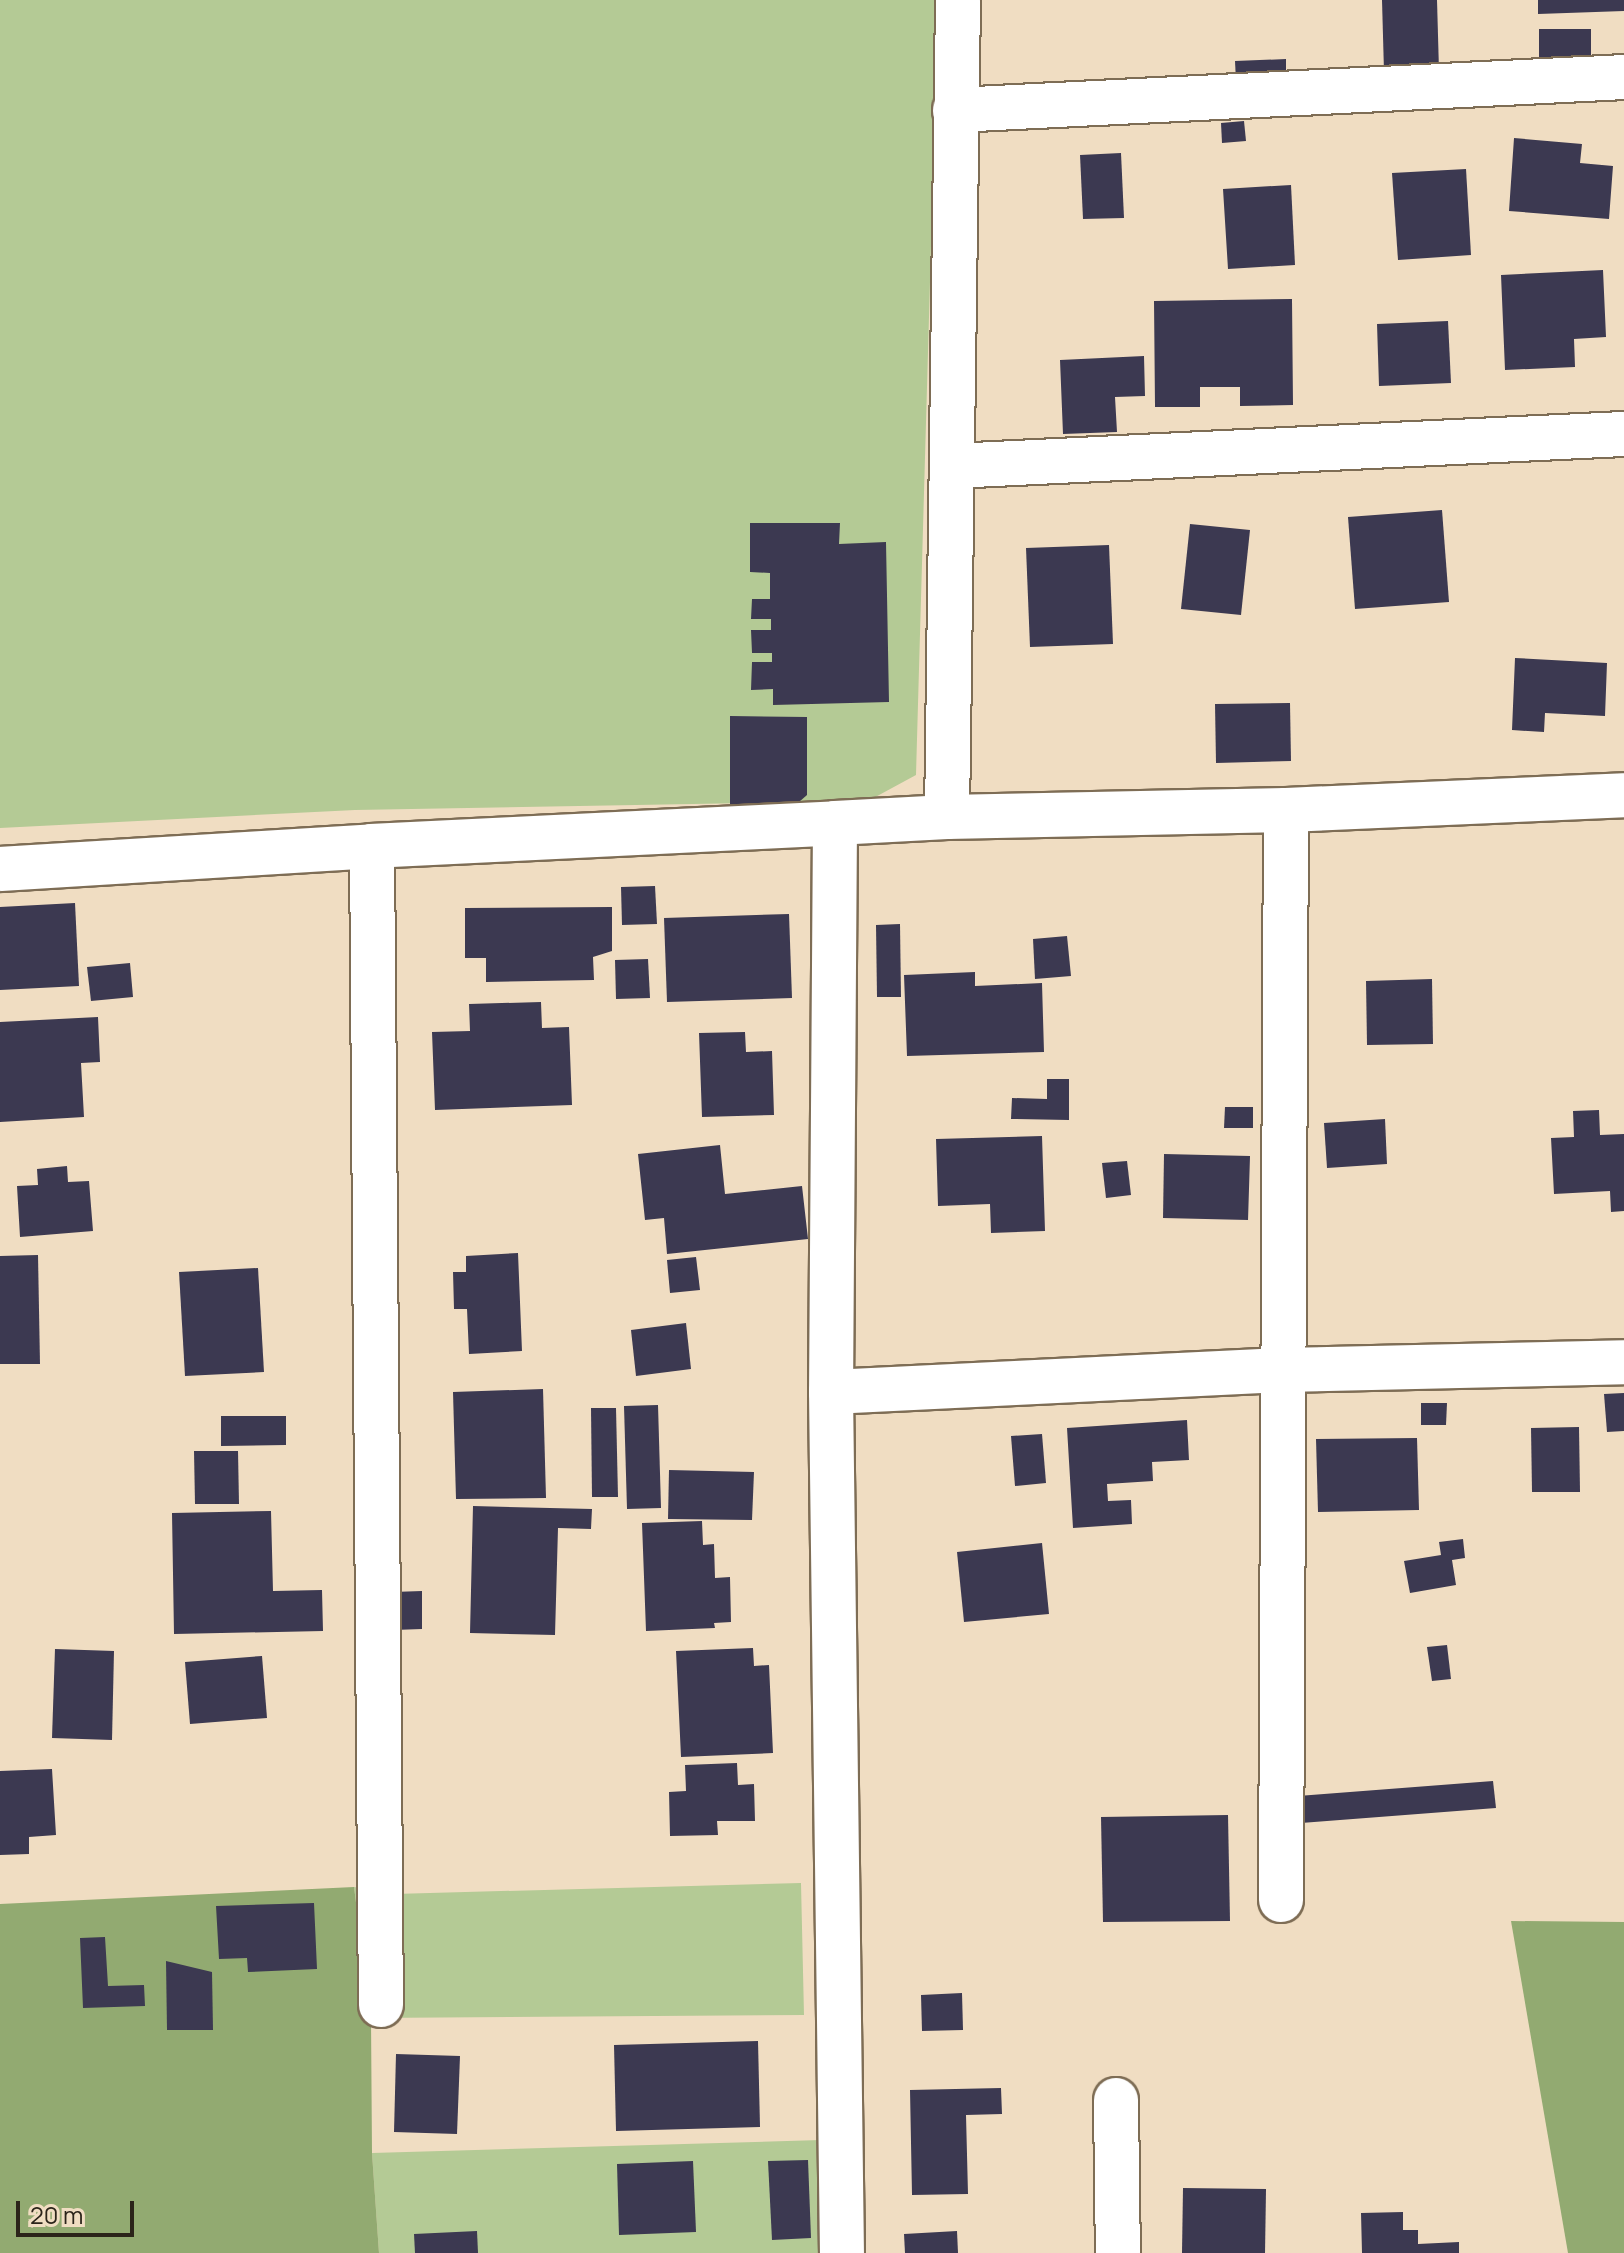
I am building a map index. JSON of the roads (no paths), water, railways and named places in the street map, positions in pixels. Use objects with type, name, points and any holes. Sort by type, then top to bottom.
[{"type":"street","points":[[947,817],[958,0]]},
{"type":"street","points":[[955,110],[1624,77]]},
{"type":"street","points":[[952,466],[1624,434]]},
{"type":"street","points":[[0,869],[372,846],[947,817],[1286,810],[1624,795]]},
{"type":"street","points":[[1281,1900],[1281,1370],[1286,810]]},
{"type":"street","points":[[835,823],[831,1392],[842,2253]]},
{"type":"street","points":[[372,846],[381,2005]]},
{"type":"street","points":[[831,1392],[1281,1370],[1624,1362]]},
{"type":"street","points":[[1116,2100],[1118,2253]]}]
